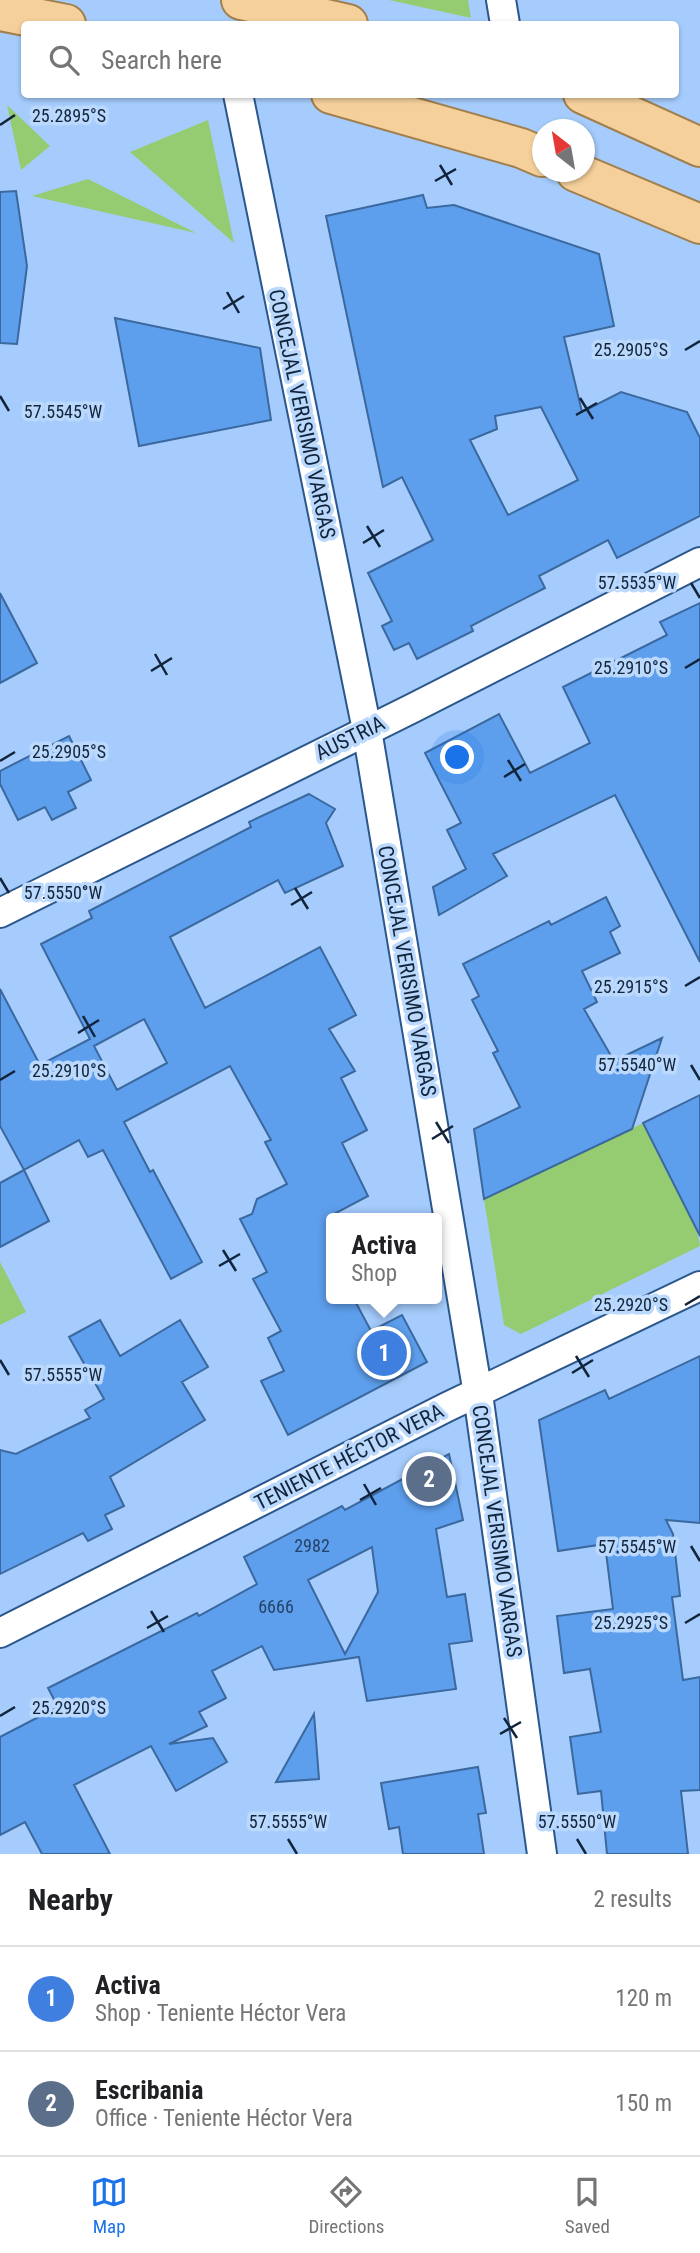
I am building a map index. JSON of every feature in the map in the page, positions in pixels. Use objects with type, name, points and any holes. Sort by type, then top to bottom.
[{"type":"main road","points":[[243,9],[327,21]]},
{"type":"main road","points":[[0,11],[51,21]]},
{"type":"main road","points":[[345,98],[532,153]]},
{"type":"main road","points":[[592,98],[700,147]]},
{"type":"main road","points":[[595,180],[700,224]]},
{"type":"street","points":[[501,0],[504,21]]},
{"type":"street","name":"CONCEJAL VERISIMO VARGAS","points":[[239,98],[367,730],[478,1394],[542,1854]]},
{"type":"street","name":"AUSTRIA","points":[[0,913],[700,562]]},
{"type":"street","name":"TENIENTE HÉCTOR VERA","points":[[0,1633],[447,1407],[700,1286]]},
{"type":"green space","points":[[389,0],[468,0],[471,18]]},
{"type":"green space","points":[[7,105],[50,146],[21,170]]},
{"type":"green space","points":[[208,120],[234,243],[130,152]]},
{"type":"green space","points":[[88,179],[196,233],[32,196]]},
{"type":"green space","points":[[643,1123],[693,1221],[700,1246],[521,1334],[504,1325],[484,1199]]},
{"type":"green space","points":[[0,1262],[26,1312],[0,1325]]},
{"type":"building","points":[[16,191],[27,266],[17,344],[0,343],[0,192]]},
{"type":"building","points":[[423,195],[427,208],[454,205],[599,254],[614,326],[564,337],[582,412],[621,392],[687,412],[700,438],[700,516],[617,558],[608,540],[539,576],[545,588],[471,626],[473,631],[417,659],[409,643],[394,650],[382,626],[392,621],[368,573],[433,540],[402,477],[383,487],[326,216]],"holes":[[[541,407],[578,480],[508,515],[470,440],[497,429],[495,416]]]},
{"type":"building","points":[[115,318],[260,348],[271,420],[139,446]]},
{"type":"building","points":[[0,593],[37,663],[0,683]]},
{"type":"building","points":[[700,603],[700,962],[615,795],[493,854],[507,876],[439,915],[433,887],[466,869],[447,830],[461,823],[425,753],[499,714],[530,773],[590,743],[563,687],[667,635],[660,622]]},
{"type":"building","points":[[69,736],[91,780],[68,792],[76,808],[52,820],[45,807],[18,820],[0,784],[0,771]]},
{"type":"building","points":[[309,794],[335,809],[326,823],[343,866],[285,893],[278,880],[170,937],[205,1008],[320,947],[356,1015],[329,1029],[355,1071],[341,1078],[367,1130],[342,1143],[368,1196],[336,1213],[326,1213],[326,1304],[357,1304],[371,1331],[402,1315],[427,1362],[288,1435],[261,1381],[284,1371],[268,1338],[281,1331],[253,1279],[267,1272],[240,1219],[252,1214],[257,1199],[287,1184],[265,1142],[271,1140],[230,1066],[124,1122],[202,1262],[171,1279],[103,1150],[88,1157],[79,1140],[24,1170],[0,1126],[0,989],[40,1065],[90,1039],[41,944],[92,918],[89,911],[251,827],[249,822]],"holes":[[[144,1019],[167,1063],[117,1090],[94,1046]]]},
{"type":"building","points":[[606,897],[620,926],[610,932],[620,953],[582,971],[597,1002],[584,1009],[614,1061],[662,1038],[632,1129],[484,1199],[474,1129],[520,1107],[493,1053],[498,1051],[472,1000],[479,996],[463,964],[549,921],[551,925]]},
{"type":"building","points":[[700,1095],[700,1236],[643,1123]]},
{"type":"building","points":[[24,1170],[49,1221],[0,1247],[0,1183]]},
{"type":"building","points":[[100,1320],[120,1356],[180,1320],[208,1367],[182,1382],[205,1420],[110,1477],[124,1506],[105,1515],[112,1529],[88,1541],[83,1533],[0,1574],[0,1450],[16,1454],[90,1418],[85,1410],[104,1399],[69,1337]]},
{"type":"building","points":[[700,1356],[700,1523],[666,1520],[673,1534],[680,1596],[672,1597],[683,1680],[700,1677],[700,1790],[681,1791],[688,1854],[607,1854],[601,1791],[578,1794],[570,1737],[601,1732],[590,1669],[564,1673],[557,1616],[613,1609],[605,1544],[558,1551],[539,1420],[605,1390],[609,1399]]},
{"type":"building","points":[[449,1454],[463,1520],[436,1529],[447,1597],[465,1594],[472,1641],[449,1644],[456,1689],[367,1701],[359,1657],[274,1670],[262,1646],[212,1671],[226,1698],[199,1712],[207,1726],[169,1744],[213,1738],[227,1762],[176,1791],[151,1746],[74,1785],[110,1854],[42,1854],[25,1822],[0,1835],[0,1737],[58,1707],[48,1688],[197,1613],[199,1616],[257,1584],[244,1557],[342,1506],[345,1510]],"holes":[[[372,1547],[378,1592],[345,1654],[308,1580]]]},
{"type":"building","points":[[314,1714],[319,1779],[276,1782]]},
{"type":"building","points":[[478,1767],[486,1813],[478,1814],[484,1854],[403,1854],[399,1827],[389,1829],[381,1783]]},
{"type":"place","name":"Activa","points":[[384,1353]]},
{"type":"place","name":"Escribania","points":[[429,1479]]}]
